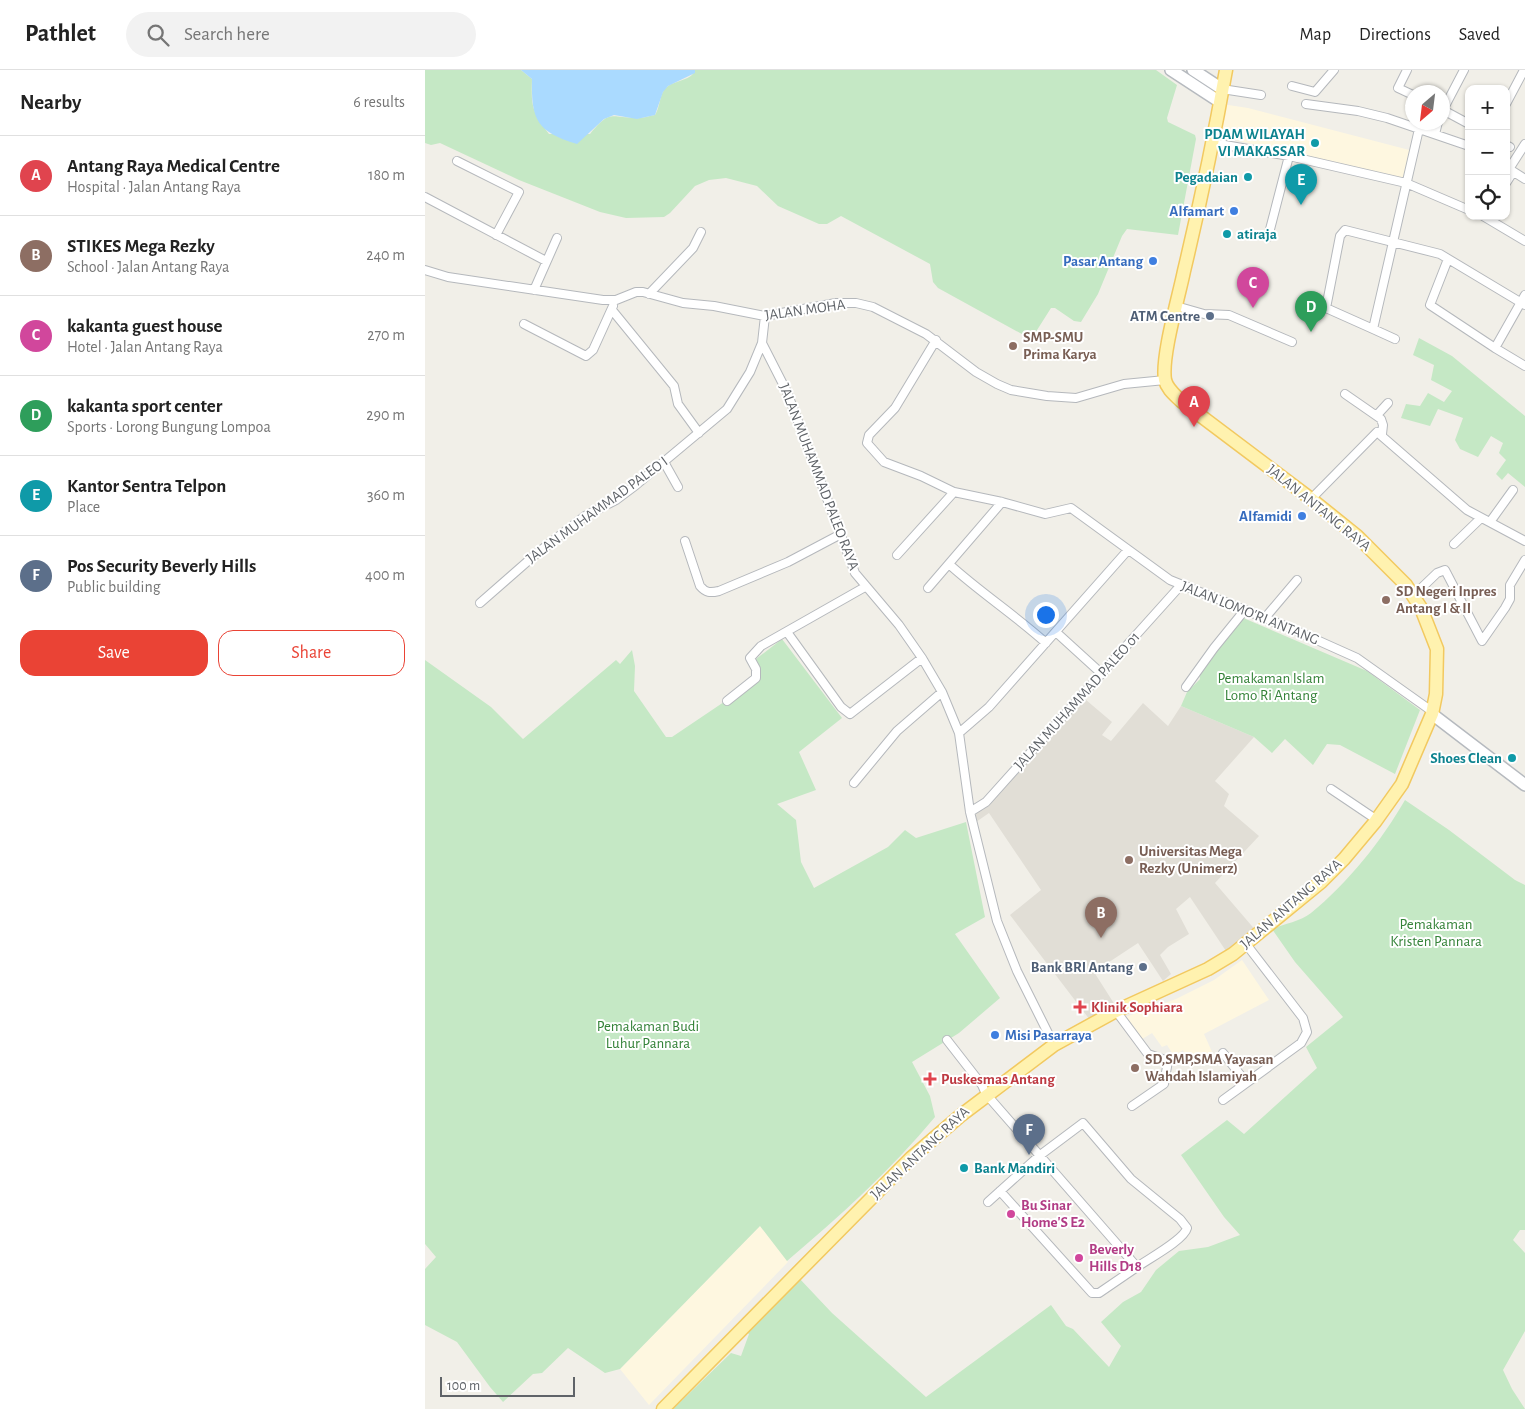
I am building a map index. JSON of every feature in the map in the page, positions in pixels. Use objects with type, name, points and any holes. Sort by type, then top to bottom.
[{"type":"main road","points":[[1171,70],[1221,96]]},
{"type":"main road","points":[[1193,70],[1221,96]]},
{"type":"main road","points":[[1165,380],[1165,368],[1176,306],[1213,143],[1226,70]]},
{"type":"main road","name":"JALAN ANTANG RAYA","points":[[663,1409],[911,1158],[986,1094],[1054,1044],[1115,1011],[1208,969],[1246,944],[1321,882],[1377,820],[1402,784],[1433,713],[1436,694],[1437,649],[1431,630],[1413,596],[1391,567],[1311,498],[1181,401],[1169,388],[1165,380]]},
{"type":"main road","points":[[1433,713],[1525,785]]},
{"type":"street","points":[[1292,86],[1315,92],[1334,70]]},
{"type":"street","points":[[1405,91],[1398,88],[1407,70]]},
{"type":"street","points":[[1450,97],[1464,70]]},
{"type":"street","points":[[1510,96],[1524,70]]},
{"type":"street","points":[[1221,96],[1261,95]]},
{"type":"street","points":[[1305,104],[1358,112],[1405,125]]},
{"type":"street","points":[[1450,114],[1465,122]]},
{"type":"street","points":[[1373,329],[1419,130]]},
{"type":"street","points":[[1441,130],[1465,144]]},
{"type":"street","points":[[1213,143],[1289,156],[1406,183],[1465,208]]},
{"type":"street","points":[[1525,144],[1510,169],[1525,179]]},
{"type":"street","points":[[1268,237],[1289,156]]},
{"type":"street","points":[[457,161],[519,192],[496,234]]},
{"type":"street","points":[[425,198],[546,261]]},
{"type":"street","points":[[1490,220],[1525,241]]},
{"type":"street","points":[[1395,339],[1325,308],[1340,236],[1343,231],[1347,230],[1431,250],[1524,301],[1495,348]]},
{"type":"street","points":[[649,294],[693,248],[701,232]]},
{"type":"street","points":[[534,290],[557,238]]},
{"type":"street","points":[[1448,259],[1430,305],[1525,366]]},
{"type":"street","name":"JALAN MOHA","points":[[425,270],[448,277],[603,300],[616,300],[636,292],[683,303],[714,306],[765,316],[836,303],[857,303],[873,308],[936,340],[976,372],[997,384],[1027,393],[1076,398],[1124,384],[1165,380]]},
{"type":"street","points":[[524,324],[586,356],[593,350],[616,300]]},
{"type":"street","points":[[1176,306],[1204,314],[1223,313],[1292,342]]},
{"type":"street","points":[[612,310],[674,386],[678,404],[699,433]]},
{"type":"street","points":[[762,343],[765,316]]},
{"type":"street","points":[[928,588],[950,565],[1002,502],[954,492],[921,476],[884,462],[867,443],[869,435],[895,408],[936,340]]},
{"type":"street","name":"JALAN MUHAMMAD PALEO I","points":[[480,603],[548,544],[585,516],[616,500],[699,433],[733,400],[750,372],[762,343]]},
{"type":"street","name":"JALAN MUHAMMAD PALEO RAYA","points":[[762,343],[787,392],[855,573],[899,625],[922,658],[942,692],[959,732],[970,812],[1004,940],[1054,1044]]},
{"type":"street","points":[[1345,394],[1377,415],[1383,423],[1382,434]]},
{"type":"street","points":[[1377,415],[1388,403]]},
{"type":"street","points":[[1311,498],[1375,433],[1382,434],[1459,503],[1481,518],[1525,541]]},
{"type":"street","points":[[664,462],[678,487]]},
{"type":"street","points":[[1490,522],[1513,490]]},
{"type":"street","points":[[897,555],[954,492]]},
{"type":"street","name":"JALAN LOMO'RI ANTANG","points":[[1002,502],[1045,514],[1071,508],[1128,550],[1181,585],[1290,628],[1357,658],[1433,713]]},
{"type":"street","points":[[1454,544],[1481,518]]},
{"type":"street","points":[[685,541],[700,586],[709,593],[719,591],[788,562],[841,534]]},
{"type":"street","points":[[959,732],[983,713],[1057,633],[1128,550]]},
{"type":"street","points":[[1413,596],[1437,573],[1445,570],[1481,641],[1484,640],[1505,608],[1511,595],[1510,585],[1525,560]]},
{"type":"street","points":[[950,565],[972,586],[1009,612],[1046,643]]},
{"type":"street","points":[[1264,619],[1297,580]]},
{"type":"street","name":"JALAN MUHAMMAD PALEO 01","points":[[970,812],[986,802],[1181,585]]},
{"type":"street","points":[[727,701],[756,678],[757,675],[751,656],[761,646],[865,587]]},
{"type":"street","points":[[1186,688],[1214,648],[1244,611]]},
{"type":"street","points":[[787,632],[841,706],[850,714],[922,658]]},
{"type":"street","points":[[1057,633],[1102,674]]},
{"type":"street","points":[[854,783],[897,731],[942,692]]},
{"type":"street","points":[[1331,789],[1377,820]]},
{"type":"street","points":[[1223,1100],[1301,1043],[1307,1032],[1303,1018],[1246,944]]},
{"type":"street","points":[[1115,1011],[1148,1054],[1167,1061],[1164,1084],[1132,1106]]},
{"type":"street","points":[[947,1040],[982,1085],[986,1094],[1137,1267]]},
{"type":"street","points":[[1223,1053],[1246,1082]]},
{"type":"street","points":[[988,1202],[1000,1191],[1039,1156],[1078,1125],[1084,1124],[1131,1178],[1180,1219],[1187,1228],[1185,1234],[1137,1267],[1099,1292],[1092,1293],[1000,1191]]},
{"type":"shaded area","points":[[1222,104],[1248,108],[1417,152],[1407,181],[1219,136]]},
{"type":"shaded area","name":"Universitas Mega Rezky (Unimerz)","points":[[1079,694],[1112,722],[1102,735],[1111,741],[1143,703],[1168,726],[1181,706],[1254,737],[1215,781],[1229,794],[1224,806],[1259,836],[1215,883],[1257,932],[1228,954],[1190,897],[1176,909],[1189,934],[1168,947],[1160,955],[1171,974],[1163,981],[1138,943],[1094,972],[1115,1005],[1090,1020],[1010,915],[1041,890],[989,813],[976,822],[972,812]]},
{"type":"shaded area","points":[[1242,960],[1269,1000],[1204,1034],[1213,1054],[1191,1068],[1183,1050],[1174,1056],[1167,1045],[1162,1047],[1152,1033],[1139,1041],[1125,1017],[1176,999],[1214,980]]},
{"type":"shaded area","points":[[760,1226],[788,1262],[649,1405],[620,1369]]},
{"type":"green space","points":[[425,70],[521,70],[532,79],[532,103],[539,120],[549,134],[590,134],[606,118],[615,116],[642,118],[655,115],[665,89],[691,76],[695,70],[1156,70],[1177,85],[1167,118],[1168,122],[1195,135],[1196,139],[1178,235],[1127,229],[1122,236],[1098,294],[1081,322],[1074,321],[1055,308],[1051,308],[1032,338],[1029,338],[938,288],[933,282],[930,264],[841,216],[827,224],[819,224],[778,206],[757,186],[726,178],[709,180],[695,186],[664,217],[626,218],[600,212],[519,180],[440,143],[431,145],[425,143]]},
{"type":"green space","points":[[1419,338],[1452,356],[1525,416],[1525,487],[1508,473],[1502,480],[1496,474],[1506,460],[1499,453],[1503,443],[1491,436],[1478,457],[1460,449],[1455,440],[1463,418],[1438,409],[1430,426],[1401,418],[1406,404],[1420,406],[1428,393],[1444,402],[1452,391],[1431,380],[1434,365],[1413,355]]},
{"type":"green space","name":"Pemakaman Islam Lomo Ri Antang","points":[[1241,617],[1367,671],[1420,710],[1395,774],[1340,745],[1327,744],[1313,765],[1285,739],[1272,753],[1254,737],[1181,706],[1187,692],[1200,679],[1198,669]]},
{"type":"green space","name":"Pemakaman Budi Luhur Pannara","points":[[782,639],[842,718],[799,752],[816,790],[777,804],[796,820],[801,862],[814,888],[888,847],[905,830],[916,838],[966,822],[985,917],[955,934],[1000,998],[959,1033],[912,1062],[930,1096],[935,1117],[901,1156],[864,1192],[787,1261],[760,1226],[620,1369],[605,1373],[568,1348],[542,1373],[533,1374],[503,1402],[457,1342],[425,1325],[425,1269],[436,1257],[425,1244],[425,660],[491,707],[523,739],[616,660],[620,664],[632,650],[635,666],[634,691],[666,737],[672,737],[761,677],[756,659]]},
{"type":"green space","name":"Pemakaman Kristen Pannara","points":[[1405,800],[1449,830],[1515,880],[1525,885],[1525,1230],[1520,1230],[1513,1240],[1525,1253],[1525,1331],[1503,1370],[1525,1409],[673,1409],[731,1353],[741,1356],[749,1334],[746,1332],[799,1278],[832,1313],[926,1397],[1051,1305],[1066,1326],[1073,1329],[1109,1367],[1121,1346],[1101,1322],[1123,1302],[1141,1292],[1156,1270],[1179,1251],[1208,1247],[1240,1235],[1224,1217],[1181,1155],[1227,1120],[1244,1134],[1317,1068],[1306,1047],[1343,1017],[1295,962],[1272,929],[1307,916],[1325,901],[1351,875],[1375,845]]},
{"type":"water","points":[[521,70],[695,70],[695,73],[668,86],[663,92],[655,115],[637,119],[614,115],[604,119],[577,144],[553,135],[539,122],[533,105],[532,79]]},
{"type":"place","name":"PDAM WILAYAH VI MAKASSAR","points":[[1315,143]]},
{"type":"place","name":"Pegadaian","points":[[1248,177]]},
{"type":"place","name":"Kantor Sentra Telpon","points":[[1301,205]]},
{"type":"place","name":"Alfamart","points":[[1234,211]]},
{"type":"place","name":"atiraja","points":[[1227,234]]},
{"type":"place","name":"Pasar Antang","points":[[1153,261]]},
{"type":"place","name":"kakanta guest house","points":[[1253,308]]},
{"type":"place","name":"ATM Centre","points":[[1210,316]]},
{"type":"place","name":"kakanta sport center","points":[[1311,332]]},
{"type":"place","name":"SMP-SMU Prima Karya","points":[[1013,346]]},
{"type":"place","name":"Antang Raya Medical Centre","points":[[1194,427]]},
{"type":"place","name":"Alfamidi","points":[[1302,516]]},
{"type":"place","name":"SD Negeri Inpres Antang I & II","points":[[1386,600]]},
{"type":"place","name":"Shoes Clean","points":[[1512,758]]},
{"type":"place","name":"Universitas Mega Rezky (Unimerz)","points":[[1129,860]]},
{"type":"place","name":"STIKES Mega Rezky","points":[[1101,938]]},
{"type":"place","name":"Bank BRI Antang","points":[[1143,967]]},
{"type":"place","name":"Klinik Sophiara","points":[[1080,1007]]},
{"type":"place","name":"Misi Pasarraya","points":[[995,1035]]},
{"type":"place","name":"SD,SMP,SMA Yayasan Wahdah Islamiyah","points":[[1135,1068]]},
{"type":"place","name":"Puskesmas Antang","points":[[930,1079]]},
{"type":"place","name":"Pos Security Beverly Hills","points":[[1029,1155]]},
{"type":"place","name":"Bank Mandiri","points":[[964,1168]]},
{"type":"place","name":"Bu Sinar Home'S E2","points":[[1011,1214]]},
{"type":"place","name":"Beverly Hills D18","points":[[1079,1258]]}]
